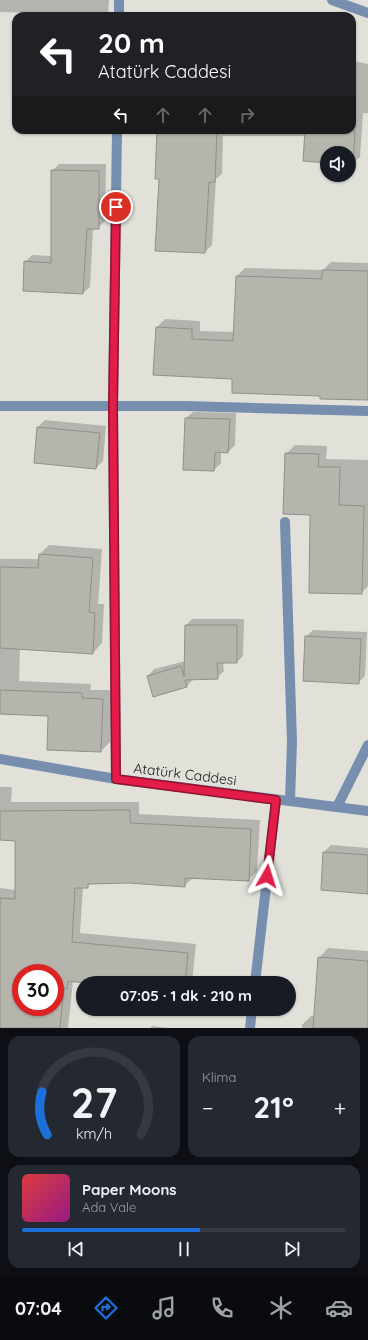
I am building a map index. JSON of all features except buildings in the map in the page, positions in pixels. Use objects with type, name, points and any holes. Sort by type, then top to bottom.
[{"type":"street","points":[[118,12],[119,0]]},
{"type":"street","points":[[332,0],[368,13]]},
{"type":"street","points":[[116,779],[113,406],[117,134]]},
{"type":"street","points":[[0,406],[113,406],[368,411]]},
{"type":"street","points":[[285,522],[292,742],[290,801]]},
{"type":"street","points":[[337,807],[368,746]]},
{"type":"street","name":"Atatürk Caddesi","points":[[0,759],[116,779],[368,811]]},
{"type":"street","points":[[256,976],[276,800]]},
{"type":"street","points":[[250,1028],[251,1016]]},
{"type":"route","points":[[116,207],[113,406],[116,779],[276,800],[267,876]]}]
